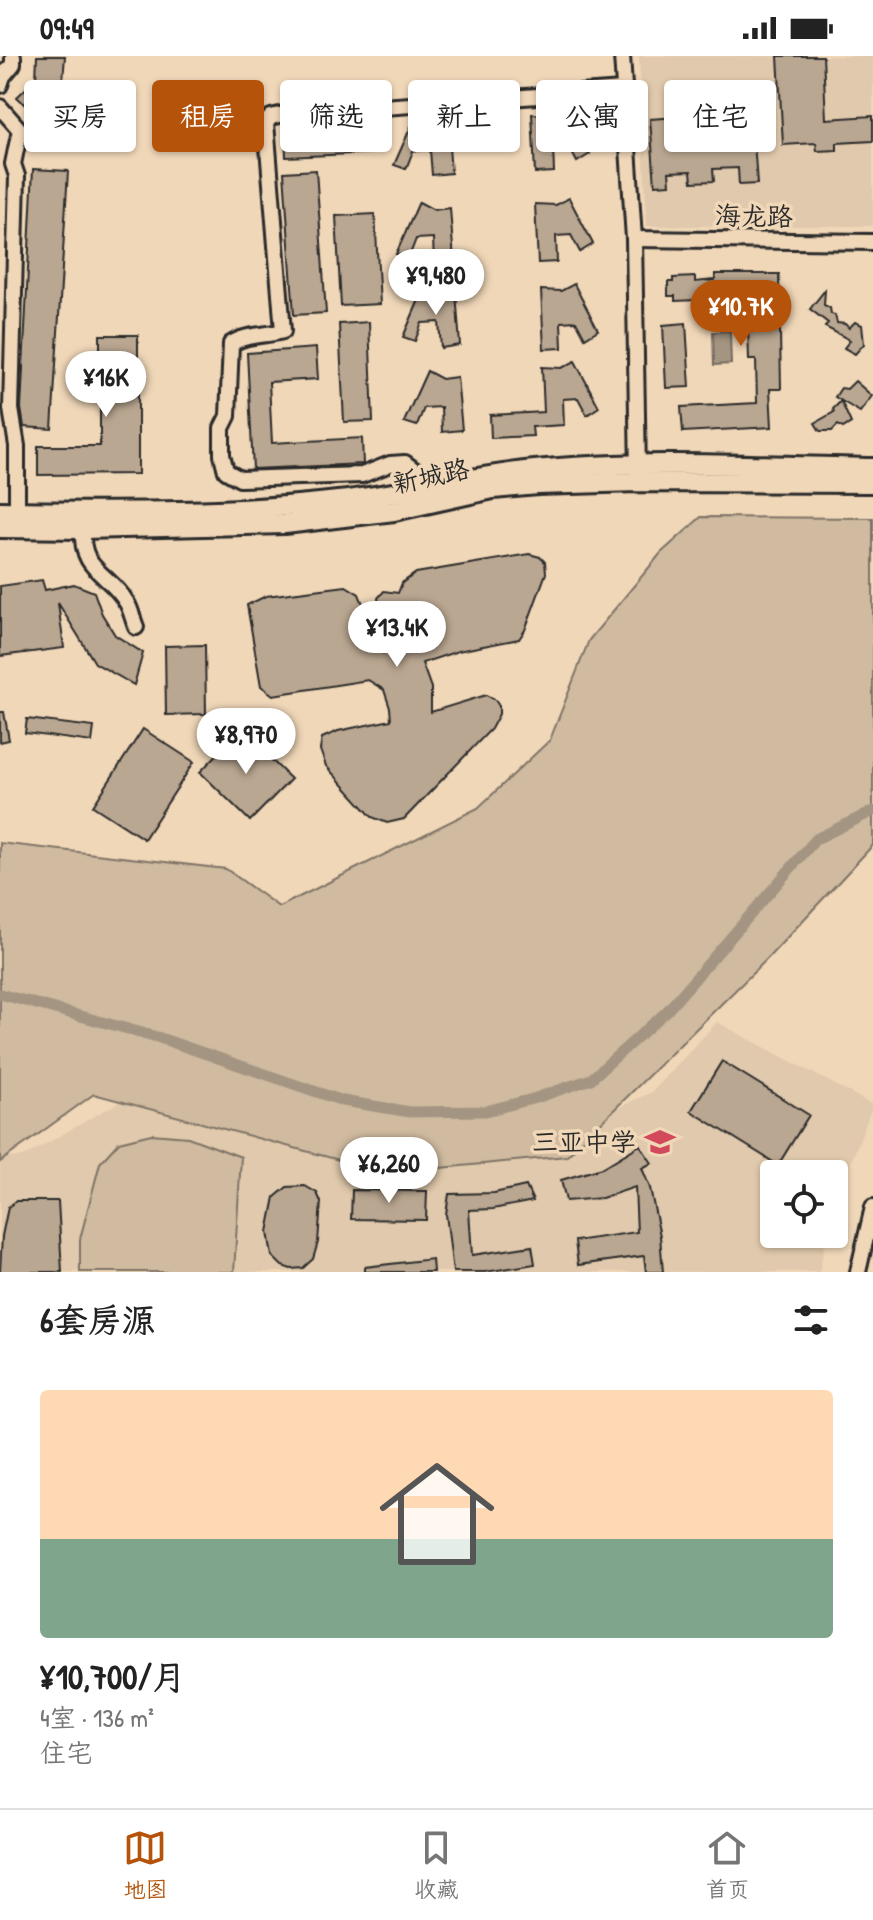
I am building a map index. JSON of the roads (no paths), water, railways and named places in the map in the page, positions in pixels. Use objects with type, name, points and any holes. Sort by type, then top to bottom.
[{"type":"main road","name":"新城路","points":[[0,528],[83,529],[324,521],[394,511],[493,489],[638,474],[873,468]]},
{"type":"main road","name":"新城路","points":[[8,511],[103,512],[285,506],[374,497],[538,469],[873,483]]},
{"type":"street","points":[[0,85],[13,64],[13,56]]},
{"type":"street","points":[[622,56],[623,80]]},
{"type":"street","points":[[422,488],[417,472],[405,463],[390,464],[362,475],[240,479],[226,471],[222,455],[222,428],[228,416],[231,344],[239,338],[283,331],[266,123],[271,117],[284,114],[536,96]]},
{"type":"street","points":[[0,107],[20,130],[13,164],[17,176],[11,409],[17,446],[8,511]]},
{"type":"street","points":[[628,152],[634,239],[638,474]]},
{"type":"street","name":"海龙路","points":[[634,239],[873,242]]},
{"type":"street","points":[[83,529],[82,546],[89,563],[126,602],[136,627]]},
{"type":"street","points":[[858,1272],[873,1207]]},
{"type":"waterway","points":[[0,994],[157,1037],[343,1101],[410,1112],[486,1111],[591,1079],[667,1011],[816,839],[873,811]]},
{"type":"place","name":"三亚中学","points":[[660,1142]]}]
